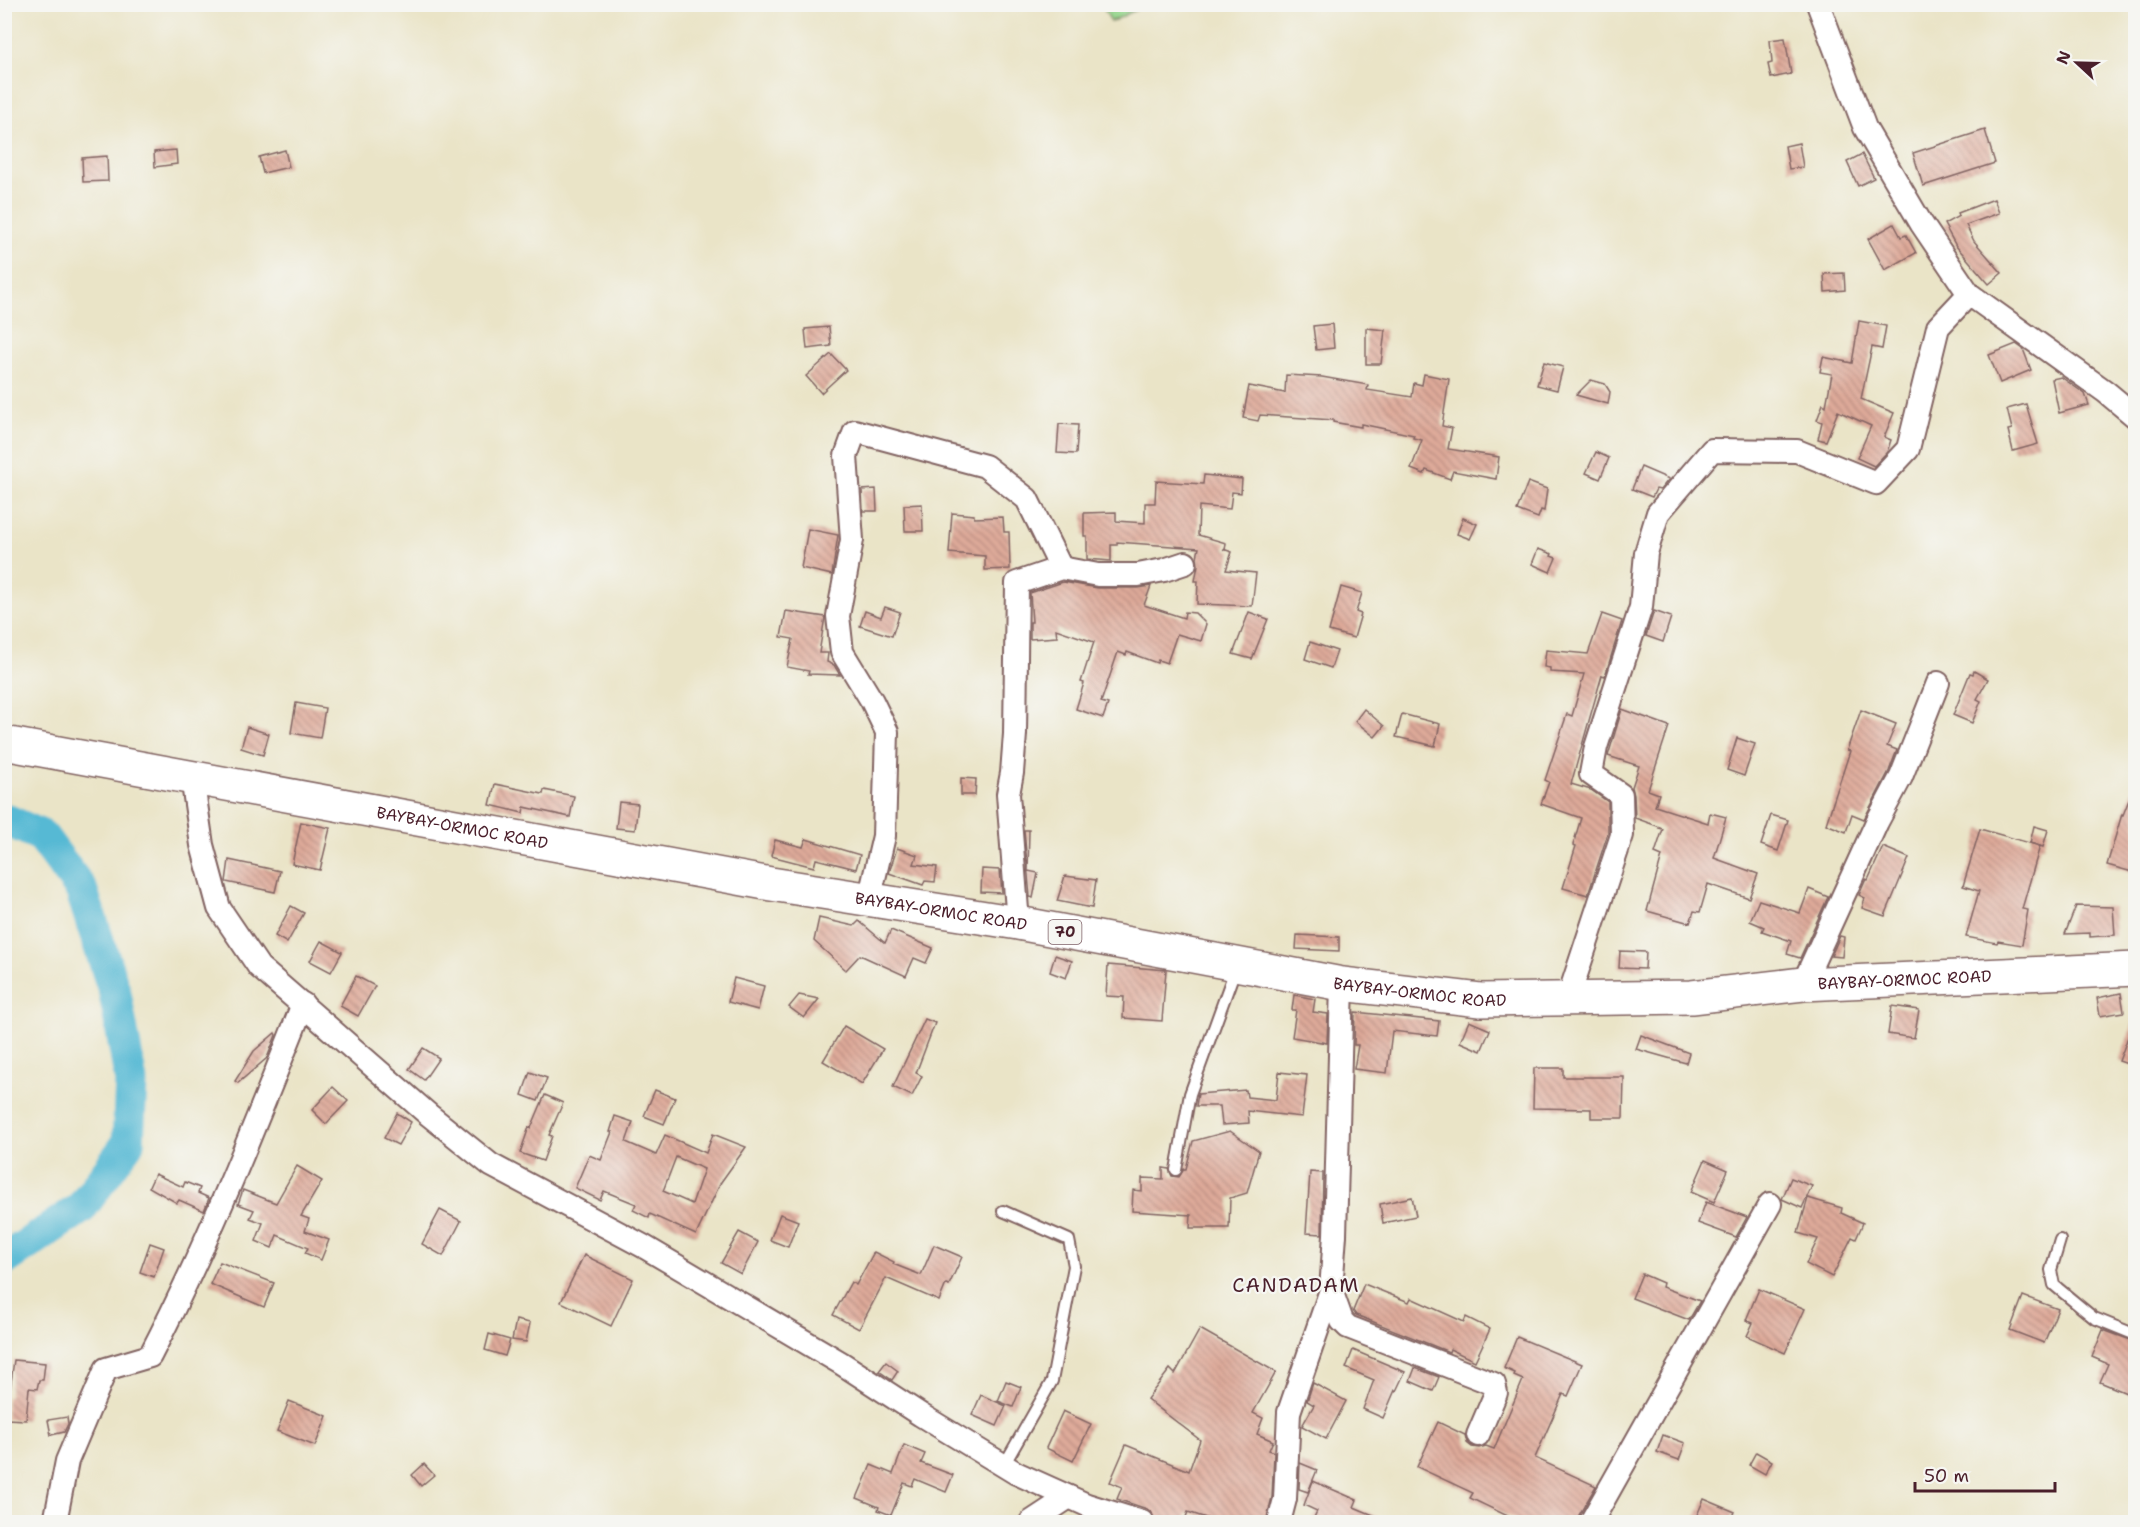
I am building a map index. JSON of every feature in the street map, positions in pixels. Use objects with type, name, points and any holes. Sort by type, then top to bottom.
[{"type":"highway","name":"BAYBAY-ORMOC ROAD","points":[[4,743],[771,884],[1018,923],[1342,984],[1480,1000],[1692,997],[1803,984],[2136,969]]},
{"type":"street","points":[[1818,4],[1865,128],[1921,223],[1969,294],[2106,392],[2136,417]]},
{"type":"street","points":[[1569,999],[1622,835],[1621,795],[1591,774],[1596,747],[1641,607],[1646,553],[1658,513],[1712,450],[1797,451],[1876,483],[1908,449],[1938,327],[1969,294]]},
{"type":"street","points":[[869,900],[884,836],[887,732],[872,701],[842,652],[838,616],[852,540],[846,456],[855,430],[985,466],[1027,499],[1061,568]]},
{"type":"street","points":[[1018,923],[1008,794],[1015,734],[1017,583],[1061,568],[1098,575],[1138,574],[1164,570],[1185,563]]},
{"type":"street","points":[[1803,984],[1900,777],[1938,683]]},
{"type":"street","points":[[192,777],[202,845],[219,908],[259,967],[429,1115],[491,1165],[643,1246],[841,1363],[1004,1465],[1087,1505],[1142,1522]]},
{"type":"street","points":[[1279,1522],[1285,1499],[1289,1412],[1331,1290],[1335,1235],[1342,984]]},
{"type":"street","points":[[55,1522],[67,1461],[106,1369],[150,1356],[188,1282],[246,1148],[303,1004]]},
{"type":"street","points":[[1591,1522],[1770,1204]]},
{"type":"street","points":[[1331,1290],[1342,1321],[1348,1327],[1494,1384],[1496,1393],[1478,1435]]},
{"type":"street","points":[[1031,1522],[1069,1497]]},
{"type":"lane","points":[[1176,1170],[1190,1094],[1238,964]]},
{"type":"lane","points":[[1003,1211],[1069,1240],[1074,1266],[1052,1382],[1004,1465]]},
{"type":"lane","points":[[2060,1240],[2051,1270],[2054,1285],[2094,1318],[2136,1335]]},
{"type":"green space","points":[[1102,5],[1145,5],[1111,22]]},
{"type":"building","points":[[1785,38],[1791,74],[1771,78],[1768,64],[1772,63],[1770,40]]},
{"type":"building","points":[[1985,130],[1995,163],[1923,186],[1913,153]]},
{"type":"building","points":[[1799,143],[1803,167],[1789,169],[1785,146]]},
{"type":"building","points":[[176,150],[177,164],[155,167],[154,152]]},
{"type":"building","points":[[285,150],[289,167],[263,173],[259,157]]},
{"type":"building","points":[[1862,154],[1874,178],[1858,186],[1847,162]]},
{"type":"building","points":[[107,156],[108,181],[83,182],[82,158]]},
{"type":"building","points":[[1994,199],[1999,213],[1966,225],[1974,241],[2002,273],[1989,284],[1956,246],[1944,224],[1959,216],[1958,213]]},
{"type":"building","points":[[1894,224],[1901,237],[1906,235],[1916,253],[1885,270],[1868,239]]},
{"type":"building","points":[[1844,273],[1845,290],[1825,292],[1824,274]]},
{"type":"building","points":[[1859,321],[1886,326],[1882,349],[1872,347],[1861,399],[1894,413],[1884,437],[1891,440],[1887,452],[1874,466],[1857,458],[1871,426],[1838,411],[1826,441],[1818,439],[1822,422],[1817,420],[1823,404],[1826,406],[1832,374],[1820,372],[1823,357],[1852,363]]},
{"type":"building","points":[[1332,324],[1334,348],[1316,350],[1313,326]]},
{"type":"building","points":[[829,327],[831,346],[807,349],[805,329]]},
{"type":"building","points":[[1366,328],[1385,330],[1381,364],[1366,364]]},
{"type":"building","points":[[2016,344],[2023,349],[2031,370],[2000,383],[1989,355]]},
{"type":"building","points":[[831,354],[846,370],[821,393],[806,376]]},
{"type":"building","points":[[1544,362],[1563,367],[1557,390],[1537,385]]},
{"type":"building","points":[[1424,374],[1449,379],[1442,426],[1452,428],[1448,449],[1499,457],[1496,479],[1453,471],[1450,479],[1426,470],[1424,474],[1411,469],[1422,440],[1413,438],[1414,435],[1361,424],[1361,427],[1333,422],[1333,420],[1260,415],[1258,421],[1243,418],[1249,386],[1285,393],[1286,375],[1322,377],[1368,385],[1367,390],[1412,397],[1414,383],[1422,385]]},
{"type":"building","points":[[2061,377],[2085,394],[2089,405],[2059,413],[2052,379]]},
{"type":"building","points":[[1591,380],[1605,384],[1610,392],[1608,404],[1576,395]]},
{"type":"building","points":[[2026,404],[2038,444],[2013,451],[2008,430],[2012,429],[2007,409]]},
{"type":"building","points":[[1059,424],[1078,425],[1076,454],[1057,453]]},
{"type":"building","points":[[1596,452],[1609,458],[1600,479],[1586,473]]},
{"type":"building","points":[[1641,467],[1669,479],[1660,490],[1656,489],[1652,497],[1632,489]]},
{"type":"building","points":[[1204,475],[1242,479],[1241,493],[1232,492],[1230,509],[1199,506],[1198,535],[1226,543],[1225,550],[1232,552],[1226,570],[1256,573],[1252,606],[1197,604],[1198,581],[1195,581],[1199,548],[1117,542],[1117,545],[1111,545],[1111,561],[1087,559],[1084,513],[1116,512],[1116,521],[1145,523],[1145,503],[1155,503],[1156,481],[1203,484]]},
{"type":"building","points":[[1528,482],[1547,489],[1544,511],[1541,510],[1538,518],[1517,510]]},
{"type":"building","points":[[876,489],[877,511],[863,511],[862,490]]},
{"type":"building","points":[[922,504],[923,531],[905,531],[904,505]]},
{"type":"building","points":[[952,513],[974,515],[974,518],[1003,517],[1004,532],[1009,532],[1010,569],[985,570],[985,556],[949,553]]},
{"type":"building","points":[[1463,518],[1477,524],[1470,539],[1457,534]]},
{"type":"building","points":[[808,529],[838,535],[832,575],[801,568]]},
{"type":"building","points":[[1538,549],[1556,558],[1550,572],[1532,564]]},
{"type":"building","points":[[1063,582],[1098,588],[1151,586],[1144,605],[1184,618],[1185,612],[1195,613],[1206,624],[1201,641],[1177,634],[1167,663],[1158,660],[1157,663],[1127,652],[1126,655],[1118,652],[1101,702],[1108,704],[1103,718],[1076,709],[1084,683],[1081,682],[1094,642],[1056,629],[1057,637],[1030,639],[1030,622],[1032,622],[1030,593]]},
{"type":"building","points":[[1341,587],[1362,593],[1356,612],[1361,614],[1354,638],[1329,631]]},
{"type":"building","points":[[885,607],[900,612],[892,636],[860,626],[865,611],[881,617]]},
{"type":"building","points":[[786,611],[825,617],[819,653],[828,653],[827,662],[834,665],[840,675],[808,674],[809,671],[787,667],[793,639],[781,637]]},
{"type":"building","points":[[1654,611],[1671,617],[1663,642],[1646,636]]},
{"type":"building","points":[[1249,612],[1268,619],[1252,659],[1233,654]]},
{"type":"building","points":[[1602,614],[1622,621],[1605,676],[1602,675],[1571,784],[1591,790],[1608,802],[1608,833],[1588,895],[1563,888],[1576,846],[1573,845],[1581,818],[1541,804],[1549,782],[1545,780],[1567,714],[1572,716],[1584,674],[1550,672],[1550,668],[1544,667],[1546,650],[1588,654]]},
{"type":"building","points":[[1310,642],[1337,651],[1331,668],[1305,659]]},
{"type":"building","points":[[1974,671],[1988,679],[1977,699],[1981,701],[1972,723],[1953,715],[1970,673],[1973,674]]},
{"type":"building","points":[[296,703],[325,708],[320,738],[291,733]]},
{"type":"building","points":[[1364,709],[1384,726],[1375,737],[1355,721]]},
{"type":"building","points":[[1622,709],[1669,726],[1648,790],[1659,794],[1655,806],[1708,823],[1710,813],[1726,817],[1714,858],[1758,874],[1749,898],[1708,884],[1700,912],[1694,911],[1690,923],[1647,911],[1662,856],[1655,853],[1663,829],[1635,818],[1632,787],[1639,766],[1608,756]]},
{"type":"building","points":[[1861,710],[1896,724],[1887,746],[1897,750],[1889,771],[1864,819],[1852,814],[1846,832],[1826,824]]},
{"type":"building","points":[[1402,714],[1440,724],[1435,746],[1396,737]]},
{"type":"building","points":[[247,727],[269,734],[263,755],[241,748]]},
{"type":"building","points":[[1737,738],[1755,744],[1744,776],[1727,770]]},
{"type":"building","points":[[961,778],[976,779],[975,795],[961,795]]},
{"type":"building","points":[[495,784],[543,794],[544,790],[574,796],[570,817],[524,807],[523,813],[490,805]]},
{"type":"building","points":[[2136,787],[2136,873],[2107,865],[2122,814]]},
{"type":"building","points":[[619,802],[638,804],[635,830],[616,828]]},
{"type":"building","points":[[1771,815],[1788,820],[1778,851],[1761,845]]},
{"type":"building","points":[[301,822],[330,828],[320,870],[292,864]]},
{"type":"building","points":[[2034,826],[2048,830],[2043,847],[2030,843]]},
{"type":"building","points":[[1980,829],[2040,846],[2022,909],[2028,910],[2022,945],[1966,937],[1979,891],[1963,886]]},
{"type":"building","points":[[1024,830],[1029,830],[1028,871],[1038,873],[1033,898],[1030,897]]},
{"type":"building","points":[[806,839],[860,855],[856,869],[816,859],[814,867],[771,856],[775,840],[803,847]]},
{"type":"building","points":[[1883,847],[1909,858],[1885,916],[1862,908],[1865,898],[1859,895]]},
{"type":"building","points":[[897,848],[917,855],[914,864],[937,867],[935,882],[925,881],[923,885],[889,873]]},
{"type":"building","points":[[229,860],[280,871],[275,892],[226,882]]},
{"type":"building","points":[[982,869],[1000,870],[1002,893],[981,892]]},
{"type":"building","points":[[1065,876],[1096,880],[1092,908],[1057,901]]},
{"type":"building","points":[[1809,889],[1828,897],[1800,958],[1787,954],[1791,941],[1762,931],[1764,927],[1750,921],[1759,900],[1800,913]]},
{"type":"building","points":[[291,906],[304,913],[287,943],[275,936]]},
{"type":"building","points":[[2076,906],[2113,907],[2115,935],[2090,937],[2090,933],[2065,934]]},
{"type":"building","points":[[819,918],[854,926],[859,921],[885,943],[891,930],[933,948],[926,963],[914,958],[906,976],[860,955],[846,970],[814,941]]},
{"type":"building","points":[[1297,935],[1339,937],[1339,951],[1296,949]]},
{"type":"building","points":[[1840,936],[1844,937],[1842,957],[1831,956]]},
{"type":"building","points":[[321,941],[342,952],[331,972],[310,961]]},
{"type":"building","points":[[1620,951],[1646,952],[1645,969],[1619,968]]},
{"type":"building","points":[[1055,955],[1072,961],[1066,978],[1050,972]]},
{"type":"building","points":[[1108,965],[1166,970],[1162,1021],[1123,1018],[1124,997],[1106,996]]},
{"type":"building","points":[[356,976],[375,986],[358,1016],[340,1006]]},
{"type":"building","points":[[734,978],[764,986],[758,1010],[728,1002]]},
{"type":"building","points":[[2121,993],[2124,1012],[2100,1016],[2097,998]]},
{"type":"building","points":[[799,995],[819,999],[804,1018],[789,1007]]},
{"type":"building","points":[[1294,995],[1315,999],[1313,1012],[1328,1014],[1327,1043],[1292,1037],[1296,1010],[1292,1010]]},
{"type":"building","points":[[1892,1006],[1919,1010],[1914,1038],[1888,1034]]},
{"type":"building","points":[[1355,1012],[1439,1021],[1437,1036],[1392,1031],[1387,1073],[1354,1069],[1358,1045],[1354,1045]]},
{"type":"building","points":[[925,1019],[935,1023],[916,1073],[922,1076],[912,1096],[893,1087]]},
{"type":"building","points":[[1469,1021],[1490,1030],[1481,1051],[1460,1042]]},
{"type":"building","points":[[2134,1021],[2136,1021],[2136,1067],[2119,1061]]},
{"type":"building","points":[[844,1026],[883,1049],[862,1084],[823,1061]]},
{"type":"building","points":[[275,1033],[267,1058],[238,1083],[235,1081],[254,1051]]},
{"type":"building","points":[[1641,1035],[1689,1053],[1686,1063],[1636,1049]]},
{"type":"building","points":[[423,1048],[439,1058],[424,1080],[409,1069]]},
{"type":"building","points":[[1534,1068],[1563,1068],[1563,1077],[1624,1077],[1623,1118],[1591,1118],[1591,1109],[1533,1108]]},
{"type":"building","points":[[530,1072],[547,1078],[538,1101],[522,1095]]},
{"type":"building","points":[[1279,1072],[1307,1075],[1302,1117],[1248,1111],[1249,1123],[1222,1125],[1220,1106],[1196,1106],[1198,1094],[1246,1090],[1247,1097],[1276,1100]]},
{"type":"building","points":[[333,1087],[348,1101],[326,1124],[312,1110]]},
{"type":"building","points":[[655,1090],[675,1098],[664,1124],[644,1116]]},
{"type":"building","points":[[545,1095],[563,1103],[549,1135],[552,1136],[543,1161],[520,1153],[529,1127],[531,1128]]},
{"type":"building","points":[[397,1113],[411,1122],[398,1145],[384,1138]]},
{"type":"building","points":[[615,1116],[633,1122],[626,1142],[656,1155],[665,1135],[706,1153],[713,1134],[746,1147],[721,1182],[696,1235],[650,1214],[649,1218],[633,1210],[636,1204],[604,1191],[600,1200],[575,1188],[589,1155],[601,1160],[612,1132],[610,1132]],"holes":[[[676,1157],[704,1169],[692,1204],[663,1191]]]},
{"type":"building","points":[[1230,1131],[1259,1151],[1247,1193],[1230,1198],[1229,1228],[1190,1228],[1191,1215],[1132,1211],[1133,1190],[1142,1191],[1142,1178],[1163,1179],[1163,1168],[1169,1169],[1172,1176],[1179,1177],[1186,1169],[1193,1141]]},
{"type":"building","points":[[1705,1160],[1728,1170],[1714,1202],[1691,1192]]},
{"type":"building","points":[[297,1166],[322,1181],[301,1216],[309,1219],[305,1231],[329,1240],[321,1260],[305,1253],[308,1248],[277,1235],[272,1248],[256,1241],[263,1223],[250,1218],[254,1210],[238,1204],[243,1190],[276,1203]]},
{"type":"building","points":[[1310,1172],[1323,1173],[1322,1234],[1306,1233]]},
{"type":"building","points":[[155,1174],[183,1187],[185,1182],[200,1188],[198,1193],[209,1198],[204,1211],[179,1200],[177,1203],[149,1187]]},
{"type":"building","points":[[1791,1178],[1812,1186],[1802,1208],[1782,1199]]},
{"type":"building","points":[[1412,1197],[1416,1216],[1383,1223],[1380,1204]]},
{"type":"building","points":[[1808,1198],[1842,1208],[1841,1213],[1863,1223],[1856,1239],[1852,1237],[1832,1277],[1806,1264],[1818,1239],[1798,1233]]},
{"type":"building","points":[[1706,1202],[1747,1217],[1736,1237],[1698,1223]]},
{"type":"building","points":[[440,1210],[461,1221],[443,1256],[422,1244]]},
{"type":"building","points":[[780,1214],[798,1221],[788,1247],[770,1240]]},
{"type":"building","points":[[739,1232],[758,1242],[741,1274],[721,1263]]},
{"type":"building","points":[[150,1243],[164,1248],[154,1277],[140,1272]]},
{"type":"building","points":[[934,1245],[962,1257],[939,1301],[886,1278],[859,1329],[833,1315],[851,1282],[856,1285],[874,1252],[894,1262],[893,1264],[921,1275]]},
{"type":"building","points":[[584,1255],[633,1279],[611,1326],[561,1302]]},
{"type":"building","points":[[220,1262],[274,1283],[264,1307],[210,1284]]},
{"type":"building","points":[[1642,1274],[1663,1283],[1662,1287],[1700,1301],[1689,1320],[1632,1298]]},
{"type":"building","points":[[1364,1284],[1409,1302],[1411,1298],[1464,1322],[1466,1317],[1490,1329],[1475,1361],[1450,1349],[1449,1352],[1356,1315],[1353,1311]]},
{"type":"building","points":[[1759,1289],[1805,1309],[1785,1353],[1747,1336],[1753,1323],[1746,1320]]},
{"type":"building","points":[[2023,1296],[2058,1309],[2044,1343],[2010,1330]]},
{"type":"building","points":[[516,1320],[530,1323],[526,1342],[512,1340]]},
{"type":"building","points":[[1200,1329],[1276,1372],[1253,1413],[1263,1418],[1257,1434],[1273,1441],[1269,1450],[1274,1452],[1272,1497],[1266,1522],[1240,1522],[1226,1518],[1224,1522],[1218,1522],[1188,1512],[1184,1522],[1155,1522],[1152,1513],[1147,1509],[1117,1499],[1122,1487],[1110,1482],[1126,1445],[1189,1471],[1200,1440],[1147,1399],[1170,1369],[1175,1374]]},
{"type":"building","points":[[2103,1330],[2136,1342],[2136,1397],[2100,1382],[2108,1364],[2092,1357]]},
{"type":"building","points":[[489,1334],[510,1340],[505,1356],[485,1350]]},
{"type":"building","points":[[1517,1337],[1582,1364],[1568,1396],[1563,1394],[1535,1458],[1596,1486],[1579,1515],[1578,1522],[1520,1522],[1470,1498],[1473,1493],[1417,1467],[1438,1422],[1465,1435],[1467,1443],[1472,1447],[1486,1446],[1494,1449],[1523,1380],[1504,1368]]},
{"type":"building","points":[[1353,1350],[1405,1372],[1383,1418],[1363,1409],[1374,1380],[1346,1368]]},
{"type":"building","points":[[14,1360],[45,1363],[43,1380],[39,1380],[37,1389],[29,1388],[26,1420],[6,1419],[7,1397],[9,1397]]},
{"type":"building","points":[[886,1362],[898,1371],[892,1380],[879,1371]]},
{"type":"building","points":[[1415,1368],[1439,1377],[1433,1391],[1410,1381]]},
{"type":"building","points":[[1006,1381],[1021,1387],[1013,1407],[998,1401]]},
{"type":"building","points":[[1313,1383],[1346,1401],[1326,1439],[1302,1426],[1314,1405],[1307,1401]]},
{"type":"building","points":[[981,1395],[1006,1406],[997,1426],[972,1415]]},
{"type":"building","points":[[289,1401],[327,1416],[315,1446],[277,1431]]},
{"type":"building","points":[[1063,1411],[1091,1424],[1073,1461],[1046,1448]]},
{"type":"building","points":[[67,1417],[68,1424],[64,1432],[51,1435],[48,1420]]},
{"type":"building","points":[[1663,1435],[1685,1443],[1679,1460],[1657,1452]]},
{"type":"building","points":[[904,1445],[925,1454],[921,1463],[953,1475],[946,1492],[915,1479],[912,1486],[904,1483],[891,1515],[857,1498],[871,1465],[893,1474]]},
{"type":"building","points":[[1756,1452],[1772,1461],[1765,1474],[1749,1465]]},
{"type":"building","points":[[1300,1463],[1317,1470],[1308,1492],[1299,1489]]},
{"type":"building","points":[[424,1464],[434,1475],[421,1486],[412,1475]]},
{"type":"building","points":[[1313,1481],[1357,1500],[1354,1507],[1390,1522],[1312,1522],[1317,1511],[1304,1505]]},
{"type":"building","points":[[1704,1499],[1735,1512],[1730,1522],[1694,1522]]},
{"type":"waterway","points":[[4,819],[42,836],[81,889],[115,993],[131,1082],[128,1143],[81,1208],[4,1260]]},
{"type":"district","name":"CANDADAM","points":[[1296,1285]]}]
